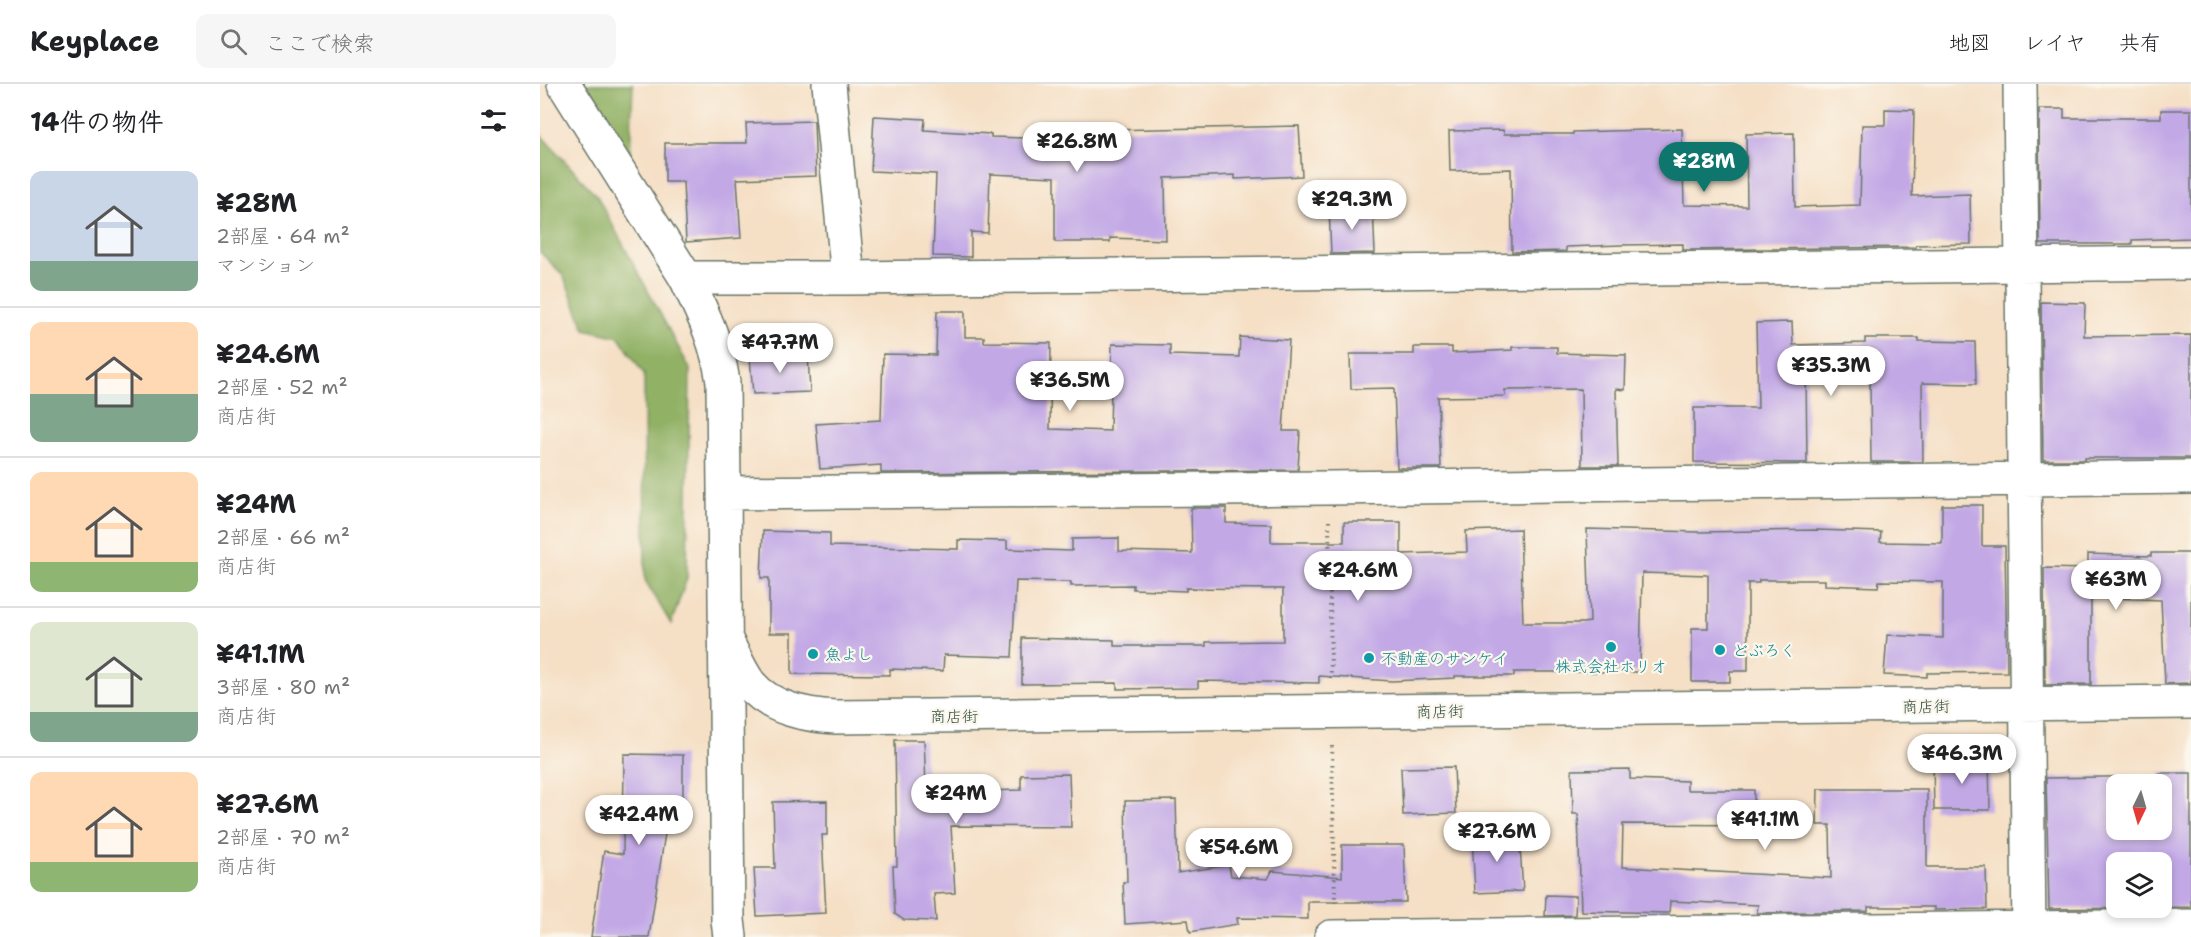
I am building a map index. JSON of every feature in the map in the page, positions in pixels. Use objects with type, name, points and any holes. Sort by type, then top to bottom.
[{"type":"street","points":[[564,84],[686,278],[709,326],[719,355],[723,382],[730,937]]},
{"type":"street","points":[[829,84],[848,278]]},
{"type":"street","points":[[2020,84],[2029,933]]},
{"type":"street","points":[[686,278],[2191,263]]},
{"type":"street","points":[[724,493],[2191,477]]},
{"type":"street","name":"商店街","points":[[725,638],[750,684],[771,702],[812,716],[1332,713],[2191,702]]},
{"type":"street","points":[[1334,937],[2029,933],[2191,926]]},
{"type":"path","points":[[1329,488],[1334,937]]},
{"type":"green space","points":[[586,84],[633,84],[630,158]]},
{"type":"green space","points":[[540,134],[597,196],[690,369],[687,578],[671,624],[645,580],[644,374],[619,337],[585,329],[563,275],[540,252]]},
{"type":"building","points":[[1885,109],[1914,110],[1912,196],[1970,194],[1971,244],[1916,245],[1916,247],[1683,250],[1683,244],[1621,245],[1566,247],[1566,251],[1512,252],[1511,169],[1450,171],[1449,131],[1503,130],[1504,134],[1573,134],[1573,132],[1682,129],[1684,205],[1747,206],[1746,134],[1794,133],[1795,207],[1860,205],[1862,125],[1885,125]]},
{"type":"building","points":[[2039,109],[2064,109],[2064,118],[2161,118],[2161,110],[2191,110],[2191,238],[2132,240],[2132,244],[2040,244]]},
{"type":"building","points":[[874,116],[925,119],[924,130],[991,134],[991,137],[1053,139],[1053,126],[1106,128],[1106,130],[1299,126],[1302,176],[1235,179],[1235,175],[1165,178],[1166,240],[1110,238],[1110,242],[1055,242],[1055,177],[990,174],[988,233],[971,232],[971,257],[933,256],[936,174],[871,171]]},
{"type":"building","points":[[814,121],[816,176],[737,179],[741,238],[686,242],[683,182],[665,182],[665,143],[747,143],[746,123]]},
{"type":"building","points":[[1373,207],[1375,253],[1331,254],[1329,209]]},
{"type":"building","points":[[2041,302],[2085,303],[2084,336],[2191,335],[2191,458],[2043,460]]},
{"type":"building","points":[[937,311],[965,311],[965,337],[984,337],[984,342],[1051,343],[1050,429],[1110,431],[1112,344],[1170,345],[1170,355],[1239,357],[1240,337],[1289,340],[1283,431],[1300,431],[1298,470],[881,473],[881,465],[820,469],[816,424],[881,420],[883,354],[936,355]]},
{"type":"building","points":[[1792,322],[1793,345],[1865,343],[1865,338],[1919,338],[1919,341],[1975,342],[1976,384],[1922,383],[1923,462],[1871,462],[1870,382],[1866,382],[1866,370],[1806,371],[1807,463],[1694,462],[1694,408],[1758,408],[1756,323]]},
{"type":"building","points":[[1414,347],[1452,347],[1452,353],[1512,350],[1512,347],[1557,347],[1557,353],[1626,355],[1625,390],[1616,389],[1618,466],[1582,466],[1581,389],[1505,390],[1505,396],[1438,397],[1441,468],[1397,468],[1394,388],[1351,389],[1350,354],[1414,354]]},
{"type":"building","points":[[808,354],[810,392],[753,394],[750,358]]},
{"type":"building","points":[[1942,505],[1982,505],[1982,546],[2005,546],[2007,672],[1927,673],[1927,677],[1884,675],[1887,635],[1943,638],[1943,582],[1879,581],[1878,587],[1825,585],[1825,580],[1759,580],[1759,583],[1748,583],[1748,671],[1730,671],[1730,682],[1692,682],[1692,628],[1708,628],[1708,575],[1642,573],[1640,672],[1514,672],[1514,676],[1455,676],[1455,678],[1392,681],[1319,676],[1319,683],[1198,681],[1198,688],[1117,689],[1117,683],[1022,684],[1022,638],[1114,640],[1114,646],[1206,646],[1206,642],[1283,641],[1283,589],[1186,588],[1186,591],[1133,589],[1133,585],[1071,586],[1071,582],[1016,581],[1012,657],[944,655],[943,671],[890,669],[890,675],[792,674],[792,633],[769,633],[769,578],[761,578],[763,531],[830,533],[830,546],[958,549],[958,540],[1007,541],[1007,549],[1072,551],[1072,539],[1119,538],[1119,551],[1192,553],[1191,508],[1226,508],[1226,523],[1271,524],[1271,542],[1344,542],[1344,522],[1401,522],[1401,554],[1467,552],[1466,531],[1520,529],[1523,623],[1583,623],[1590,622],[1587,529],[1699,532],[1816,530],[1881,532],[1880,542],[1942,543]]},
{"type":"building","points":[[2151,553],[2191,553],[2191,683],[2165,684],[2161,600],[2091,597],[2091,684],[2045,685],[2044,568],[2088,569],[2088,554],[2151,556]]},
{"type":"building","points":[[895,740],[924,740],[926,785],[945,784],[945,792],[1021,790],[1021,775],[1069,774],[1071,827],[951,826],[955,893],[934,894],[936,921],[904,920],[895,914],[893,866],[897,866]]},
{"type":"building","points":[[624,754],[683,755],[683,814],[668,814],[649,937],[591,937],[604,851],[623,854]]},
{"type":"building","points":[[1989,759],[1990,810],[1934,810],[1933,760]]},
{"type":"building","points":[[1454,767],[1456,813],[1403,815],[1401,768]]},
{"type":"building","points":[[1630,769],[1630,779],[1687,781],[1687,790],[1754,790],[1754,825],[1623,824],[1622,867],[1831,878],[1830,825],[1817,825],[1818,789],[1927,789],[1927,867],[1986,867],[1987,909],[1934,910],[1934,907],[1868,907],[1868,911],[1757,913],[1758,905],[1670,901],[1669,913],[1581,911],[1578,814],[1573,814],[1572,770]]},
{"type":"building","points":[[2160,773],[2191,773],[2191,907],[2172,907],[2172,852],[2106,852],[2106,908],[2049,909],[2046,778],[2106,777],[2106,840],[2172,840],[2172,774]]},
{"type":"building","points":[[1176,800],[1178,873],[1229,865],[1231,876],[1268,879],[1272,871],[1342,877],[1342,845],[1404,845],[1406,902],[1308,902],[1308,919],[1237,918],[1238,924],[1190,932],[1188,920],[1125,924],[1123,882],[1127,882],[1125,801]]},
{"type":"building","points":[[827,801],[827,835],[822,835],[826,913],[757,916],[754,868],[775,868],[773,802]]},
{"type":"building","points":[[1519,833],[1523,891],[1475,893],[1472,835]]},
{"type":"building","points":[[1546,895],[1576,896],[1575,915],[1545,916]]},
{"type":"place","name":"株式会社ホリオ","points":[[1611,647]]},
{"type":"place","name":"どぶろく","points":[[1720,650]]},
{"type":"place","name":"魚よし","points":[[813,654]]},
{"type":"place","name":"不動産のサンケイ","points":[[1369,658]]}]
